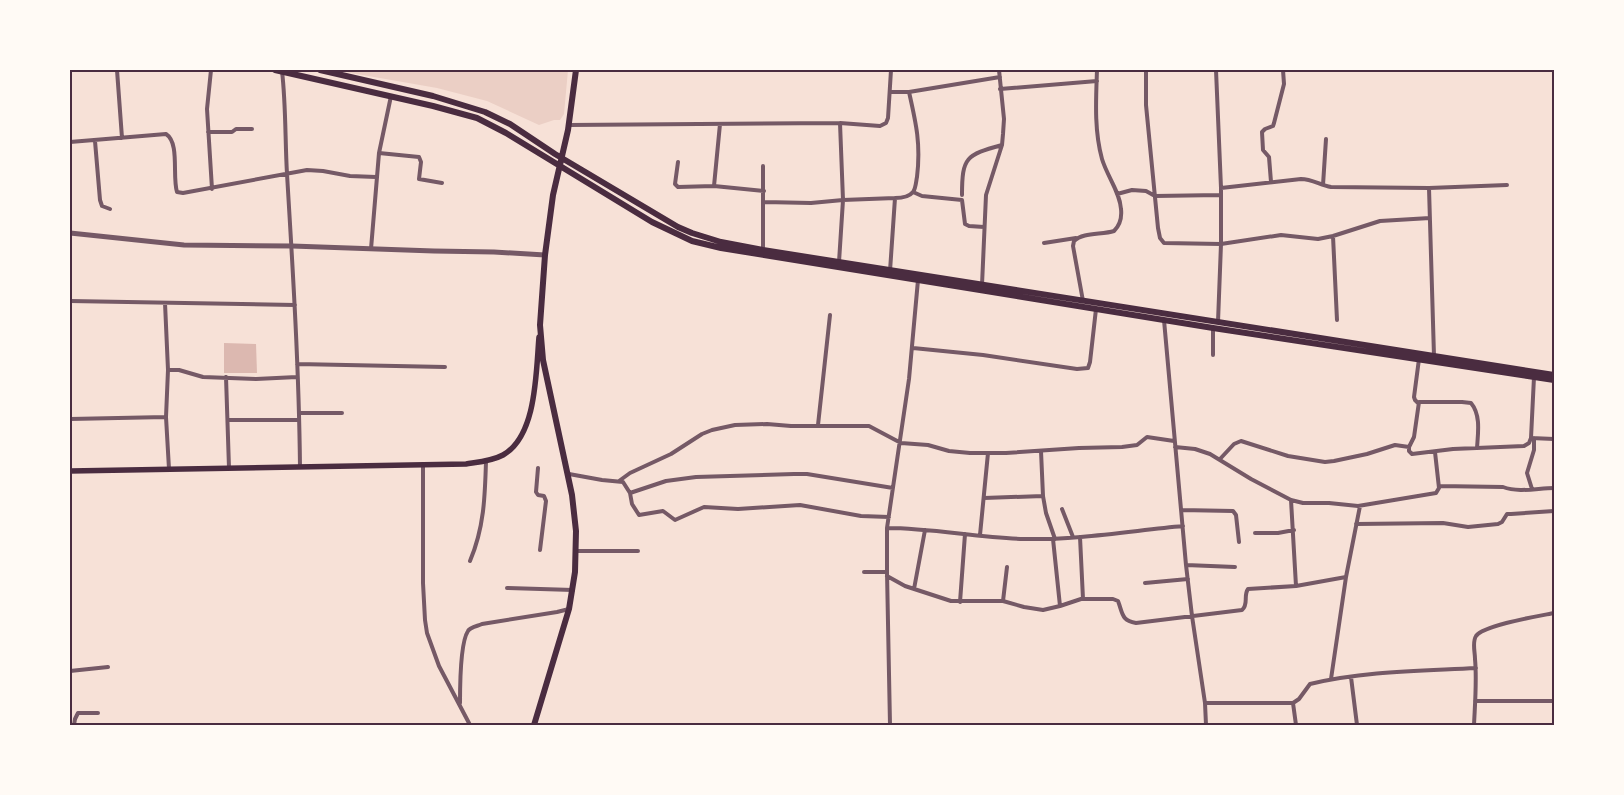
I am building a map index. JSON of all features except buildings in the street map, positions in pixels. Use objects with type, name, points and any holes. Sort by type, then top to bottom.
[{"type":"main road","points":[[320,70],[433,96],[485,112],[510,124],[562,158],[678,227],[721,242],[839,262],[918,280],[1213,328],[1554,380]]},
{"type":"main road","points":[[70,471],[466,464],[486,461],[504,454],[513,447],[524,431],[530,415],[537,370],[545,255],[553,195],[569,125],[576,70]]},
{"type":"main road","points":[[279,71],[391,96],[477,118],[506,133],[652,222],[692,241],[740,252],[982,285],[1554,375]]},
{"type":"main road","points":[[534,725],[570,609],[576,551],[575,514],[569,474],[544,360],[541,336],[541,310]]},
{"type":"street","points":[[117,70],[122,138]]},
{"type":"street","points":[[211,70],[207,109],[212,189]]},
{"type":"street","points":[[569,125],[840,123],[876,127],[885,124],[888,118],[891,70]]},
{"type":"street","points":[[982,285],[986,195],[1002,144],[1004,119],[999,70]]},
{"type":"street","points":[[1044,242],[1110,232],[1116,228],[1121,218],[1122,213],[1117,194],[1099,146],[1096,119],[1097,70]]},
{"type":"street","points":[[1146,70],[1146,105],[1158,232],[1164,243],[1221,244],[1281,235],[1318,239],[1380,221],[1430,218]]},
{"type":"street","points":[[1216,70],[1221,188],[1218,322]]},
{"type":"street","points":[[1271,182],[1269,157],[1263,150],[1262,132],[1273,126],[1284,84],[1283,70]]},
{"type":"street","points":[[279,71],[292,246],[300,467]]},
{"type":"street","points":[[890,92],[909,92],[1000,77]]},
{"type":"street","points":[[1000,89],[1097,81]]},
{"type":"street","points":[[764,202],[810,203],[902,198],[913,192],[918,167],[919,138],[909,92]]},
{"type":"street","points":[[371,249],[379,153],[391,96]]},
{"type":"street","points":[[839,262],[843,200],[840,123]]},
{"type":"street","points":[[714,186],[720,124]]},
{"type":"street","points":[[208,132],[232,132],[236,129],[252,129]]},
{"type":"street","points":[[70,142],[166,134],[171,137],[174,146],[177,192],[184,193],[287,173],[314,170],[350,176],[376,177]]},
{"type":"street","points":[[1323,185],[1326,139]]},
{"type":"street","points":[[95,141],[100,200],[102,206],[110,209]]},
{"type":"street","points":[[962,195],[963,170],[968,159],[981,150],[1002,144]]},
{"type":"street","points":[[379,153],[419,157],[421,159],[419,180],[442,182]]},
{"type":"street","points":[[678,162],[676,186],[714,186],[764,191]]},
{"type":"street","points":[[763,166],[763,250]]},
{"type":"street","points":[[1221,188],[1309,179],[1331,187],[1429,188],[1507,185]]},
{"type":"street","points":[[1429,188],[1434,356]]},
{"type":"street","points":[[1117,194],[1132,190],[1156,196],[1220,195]]},
{"type":"street","points":[[913,192],[922,196],[962,200],[965,224],[984,227]]},
{"type":"street","points":[[890,273],[895,198]]},
{"type":"street","points":[[70,233],[184,244],[545,255]]},
{"type":"street","points":[[1333,236],[1337,320]]},
{"type":"street","points":[[1076,238],[1073,246],[1083,301]]},
{"type":"street","points":[[890,725],[887,574],[888,517],[901,443],[913,348],[918,280]]},
{"type":"street","points":[[70,301],[295,305]]},
{"type":"street","points":[[165,303],[168,370],[166,417],[169,469]]},
{"type":"street","points":[[913,348],[1086,369],[1090,362],[1096,309]]},
{"type":"street","points":[[818,425],[830,315]]},
{"type":"street","points":[[1164,320],[1186,565],[1206,703],[1206,725]]},
{"type":"street","points":[[1213,328],[1213,355]]},
{"type":"street","points":[[1419,359],[1414,398],[1418,403],[1414,438],[1409,447],[1409,451],[1412,454],[1453,449],[1523,446],[1528,444],[1533,438]]},
{"type":"street","points":[[297,364],[445,367]]},
{"type":"street","points":[[168,370],[184,371],[197,376],[256,379],[297,377]]},
{"type":"street","points":[[226,377],[230,468]]},
{"type":"street","points":[[1532,489],[1527,473],[1534,450],[1534,377]]},
{"type":"street","points":[[1418,403],[1420,401],[1471,403],[1477,416],[1478,448]]},
{"type":"street","points":[[299,414],[342,413]]},
{"type":"street","points":[[70,419],[166,417]]},
{"type":"street","points":[[228,420],[299,420]]},
{"type":"street","points":[[619,481],[630,473],[671,454],[694,438],[712,430],[750,424],[869,426],[901,443],[928,445],[959,453],[1122,447],[1137,445],[1147,437],[1174,441]]},
{"type":"street","points":[[1533,438],[1554,439]]},
{"type":"street","points":[[1220,459],[1234,444],[1240,441],[1288,456],[1325,462],[1367,454],[1394,445],[1409,447]]},
{"type":"street","points":[[1175,447],[1195,449],[1220,459],[1291,500],[1303,503],[1357,506],[1432,495],[1438,492],[1435,452]]},
{"type":"street","points":[[1041,451],[1046,513],[1054,539],[1060,606]]},
{"type":"street","points":[[980,535],[988,453]]},
{"type":"street","points":[[470,561],[482,524],[486,461]]},
{"type":"street","points":[[423,464],[423,583],[427,633],[439,666],[470,725]]},
{"type":"street","points":[[538,468],[535,490],[536,494],[544,496],[546,501],[540,550]]},
{"type":"street","points":[[569,474],[619,481],[626,484],[632,504],[639,515],[663,511],[675,520],[704,507],[738,509],[800,505],[861,516],[888,517]]},
{"type":"street","points":[[630,493],[676,479],[752,475],[807,474],[893,488]]},
{"type":"street","points":[[1439,486],[1503,486],[1510,489],[1554,488]]},
{"type":"street","points":[[984,498],[1044,496]]},
{"type":"street","points":[[1291,500],[1296,586]]},
{"type":"street","points":[[1331,679],[1356,524],[1357,506]]},
{"type":"street","points":[[1062,509],[1073,537]]},
{"type":"street","points":[[1181,510],[1232,510],[1236,514],[1239,542]]},
{"type":"street","points":[[1356,524],[1443,524],[1468,527],[1498,524],[1502,522],[1507,514],[1554,510]]},
{"type":"street","points":[[888,528],[1007,538],[1054,539],[1183,526]]},
{"type":"street","points":[[914,589],[925,530]]},
{"type":"street","points":[[1255,532],[1278,533],[1294,530]]},
{"type":"street","points":[[960,602],[966,534]]},
{"type":"street","points":[[1080,537],[1083,599]]},
{"type":"street","points":[[576,551],[638,551]]},
{"type":"street","points":[[1186,565],[1235,567]]},
{"type":"street","points":[[1003,601],[1007,567]]},
{"type":"street","points":[[864,572],[887,574],[896,582],[914,589],[960,602],[1003,601],[1043,610],[1083,599],[1116,600],[1124,618],[1136,623],[1242,610],[1246,605],[1246,592],[1248,589],[1296,586],[1346,578]]},
{"type":"street","points":[[1144,583],[1188,579]]},
{"type":"street","points":[[507,588],[572,590]]},
{"type":"street","points":[[460,704],[464,646],[468,631],[482,624],[570,609]]},
{"type":"street","points":[[1474,725],[1476,668],[1474,640],[1477,634],[1507,623],[1554,613]]},
{"type":"street","points":[[70,671],[108,667]]},
{"type":"street","points":[[1206,703],[1294,703],[1300,699],[1310,684],[1331,679],[1384,673],[1476,668]]},
{"type":"street","points":[[1351,677],[1357,725]]},
{"type":"street","points":[[1475,702],[1554,701]]},
{"type":"street","points":[[1294,703],[1296,725]]},
{"type":"street","points":[[74,725],[78,713],[98,713]]},
{"type":"shaded area","points":[[334,70],[568,70],[564,114],[560,120],[539,125],[487,101],[437,88]]},
{"type":"shaded area","points":[[224,343],[256,344],[257,373],[224,373]]}]
